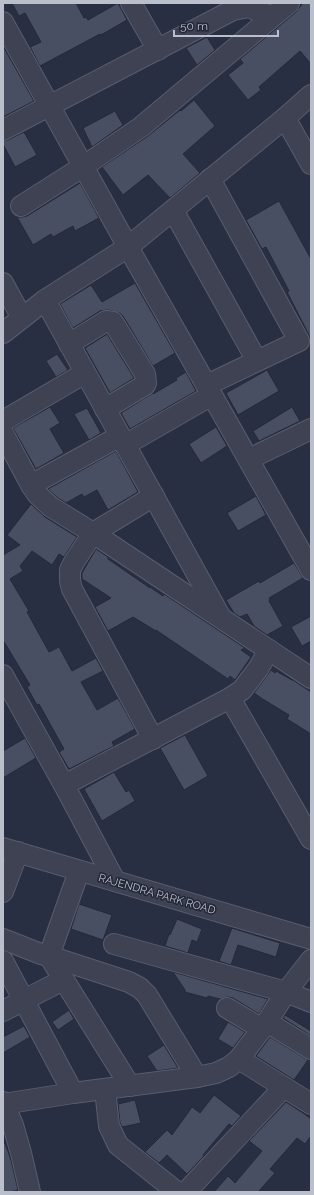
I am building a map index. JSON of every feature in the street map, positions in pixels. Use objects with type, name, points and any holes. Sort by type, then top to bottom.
[{"type":"street","points":[[131,3],[158,50]]},
{"type":"street","points":[[21,206],[84,166],[141,127],[289,3]]},
{"type":"street","points":[[3,130],[233,10],[249,7],[272,17]]},
{"type":"street","points":[[6,34],[50,105],[128,247],[310,567]]},
{"type":"street","points":[[3,332],[45,300],[128,247],[311,95]]},
{"type":"street","points":[[285,118],[303,133],[311,164]]},
{"type":"street","points":[[31,485],[123,440],[257,361],[305,338],[210,179]]},
{"type":"street","points":[[173,210],[257,361]]},
{"type":"street","points":[[3,283],[22,318]]},
{"type":"street","points":[[45,300],[222,619]]},
{"type":"street","points":[[69,344],[106,321],[113,322],[145,374],[145,385],[105,408]]},
{"type":"street","points":[[3,421],[85,373]]},
{"type":"street","points":[[248,459],[311,429]]},
{"type":"street","points":[[3,432],[31,485],[37,494],[51,508],[93,533],[311,678]]},
{"type":"street","points":[[153,739],[72,589],[70,570],[93,533],[154,496]]},
{"type":"street","points":[[64,785],[230,698],[242,690],[258,670],[269,650]]},
{"type":"street","points":[[3,675],[115,881]]},
{"type":"street","points":[[230,698],[311,839]]},
{"type":"street","points":[[3,892],[10,850]]},
{"type":"street","name":"RAJENDRA PARK ROAD","points":[[10,850],[311,939]]},
{"type":"street","points":[[79,871],[49,956],[130,1086]]},
{"type":"street","points":[[3,939],[41,954],[129,982],[140,988],[147,995],[197,1077]]},
{"type":"street","points":[[114,944],[286,992],[311,1002]]},
{"type":"street","points":[[30,1192],[13,1125],[3,1103],[197,1077],[216,1073],[229,1067],[240,1059],[286,992],[311,960]]},
{"type":"street","points":[[3,961],[73,1093]]},
{"type":"street","points":[[3,1011],[63,980]]},
{"type":"street","points":[[227,1008],[311,1049]]},
{"type":"street","points":[[240,1059],[311,1104]]},
{"type":"street","points":[[186,1192],[284,1087]]},
{"type":"street","points":[[105,1089],[109,1126],[118,1145],[177,1192]]},
{"type":"building","points":[[12,3],[76,3],[84,18],[86,17],[88,20],[118,3],[127,20],[40,66],[30,47],[41,42],[25,13],[19,16]]},
{"type":"building","points":[[303,3],[311,3],[311,64],[300,51],[259,87],[261,90],[248,100],[228,75],[243,63],[240,59],[296,12]]},
{"type":"building","points":[[207,37],[215,50],[197,65],[186,48]]},
{"type":"building","points":[[3,46],[34,101],[3,117]]},
{"type":"building","points":[[194,100],[215,126],[183,154],[200,173],[170,198],[148,175],[123,195],[102,167],[148,136]]},
{"type":"building","points":[[115,111],[123,125],[92,147],[83,128]]},
{"type":"building","points":[[24,132],[37,155],[15,167],[3,144],[3,141]]},
{"type":"building","points":[[80,183],[99,218],[75,231],[73,226],[53,237],[51,234],[33,245],[17,217],[27,216]]},
{"type":"building","points":[[279,201],[311,259],[311,344],[309,335],[287,292],[289,291],[266,247],[262,249],[246,220]]},
{"type":"building","points":[[135,283],[175,353],[153,366],[120,313],[108,310],[100,311],[73,328],[60,304],[91,285],[102,302]]},
{"type":"building","points":[[107,334],[134,378],[110,393],[85,348]]},
{"type":"building","points":[[57,354],[68,370],[56,377],[46,361]]},
{"type":"building","points":[[267,370],[279,391],[238,415],[226,393]]},
{"type":"building","points":[[186,372],[196,391],[130,429],[121,413],[177,380],[176,378]]},
{"type":"building","points":[[50,407],[60,423],[50,429],[64,453],[36,469],[13,428]]},
{"type":"building","points":[[292,407],[300,421],[259,441],[253,431]]},
{"type":"building","points":[[87,408],[101,433],[89,440],[74,414]]},
{"type":"building","points":[[216,427],[227,446],[201,463],[189,444]]},
{"type":"building","points":[[116,451],[138,492],[108,510],[97,490],[84,497],[82,494],[66,503],[48,489]]},
{"type":"building","points":[[256,496],[266,515],[238,531],[227,513]]},
{"type":"building","points":[[31,504],[45,517],[77,537],[64,557],[59,554],[52,565],[32,551],[20,566],[23,571],[10,579],[29,611],[27,612],[49,652],[59,647],[72,671],[96,658],[103,671],[81,682],[97,710],[118,698],[135,729],[112,742],[114,746],[69,769],[59,752],[64,749],[39,704],[37,705],[27,687],[30,685],[3,640],[3,555],[20,545],[7,535]]},
{"type":"building","points":[[96,549],[150,588],[163,596],[164,594],[245,648],[241,650],[251,657],[235,680],[230,676],[228,679],[156,630],[133,617],[108,631],[95,607],[111,598],[82,579],[82,573]]},
{"type":"building","points":[[294,563],[303,578],[269,598],[269,601],[283,626],[267,635],[254,626],[247,614],[240,617],[234,613],[226,600],[259,581],[260,583]]},
{"type":"building","points":[[311,616],[311,641],[302,646],[291,627]]},
{"type":"building","points":[[271,670],[293,680],[311,692],[311,734],[287,719],[289,715],[254,693]]},
{"type":"building","points":[[185,735],[208,776],[184,790],[160,748]]},
{"type":"building","points":[[25,738],[36,758],[3,778],[3,751]]},
{"type":"building","points":[[114,772],[126,792],[129,790],[135,801],[102,821],[84,789]]},
{"type":"building","points":[[79,904],[112,915],[103,940],[71,929]]},
{"type":"building","points":[[177,919],[202,929],[197,942],[192,940],[188,953],[165,946],[169,934],[170,935]]},
{"type":"building","points":[[232,928],[280,943],[276,957],[238,945],[231,965],[219,961]]},
{"type":"building","points":[[173,972],[268,999],[259,1014],[233,998],[227,997],[220,999],[208,996],[207,998],[185,992]]},
{"type":"building","points":[[69,1010],[74,1019],[58,1030],[52,1022]]},
{"type":"building","points":[[285,1015],[311,1031],[311,1036],[283,1018]]},
{"type":"building","points":[[228,1022],[245,1032],[233,1048],[218,1039]]},
{"type":"building","points":[[24,1026],[30,1037],[3,1053],[3,1037]]},
{"type":"building","points":[[270,1037],[308,1060],[294,1080],[256,1056]]},
{"type":"building","points":[[164,1045],[178,1068],[157,1071],[147,1056]]},
{"type":"building","points":[[214,1095],[241,1116],[232,1126],[229,1124],[203,1155],[204,1156],[187,1174],[167,1155],[159,1163],[145,1152],[167,1130],[172,1135],[192,1107],[200,1113]]},
{"type":"building","points":[[135,1100],[141,1123],[122,1127],[120,1123],[118,1104]]},
{"type":"building","points":[[286,1102],[311,1119],[311,1136],[305,1144],[297,1138],[270,1169],[275,1173],[258,1192],[214,1192],[228,1176],[235,1183],[262,1151],[249,1141]]},
{"type":"building","points":[[5,1143],[11,1160],[18,1190],[10,1192],[3,1192],[3,1144]]}]
